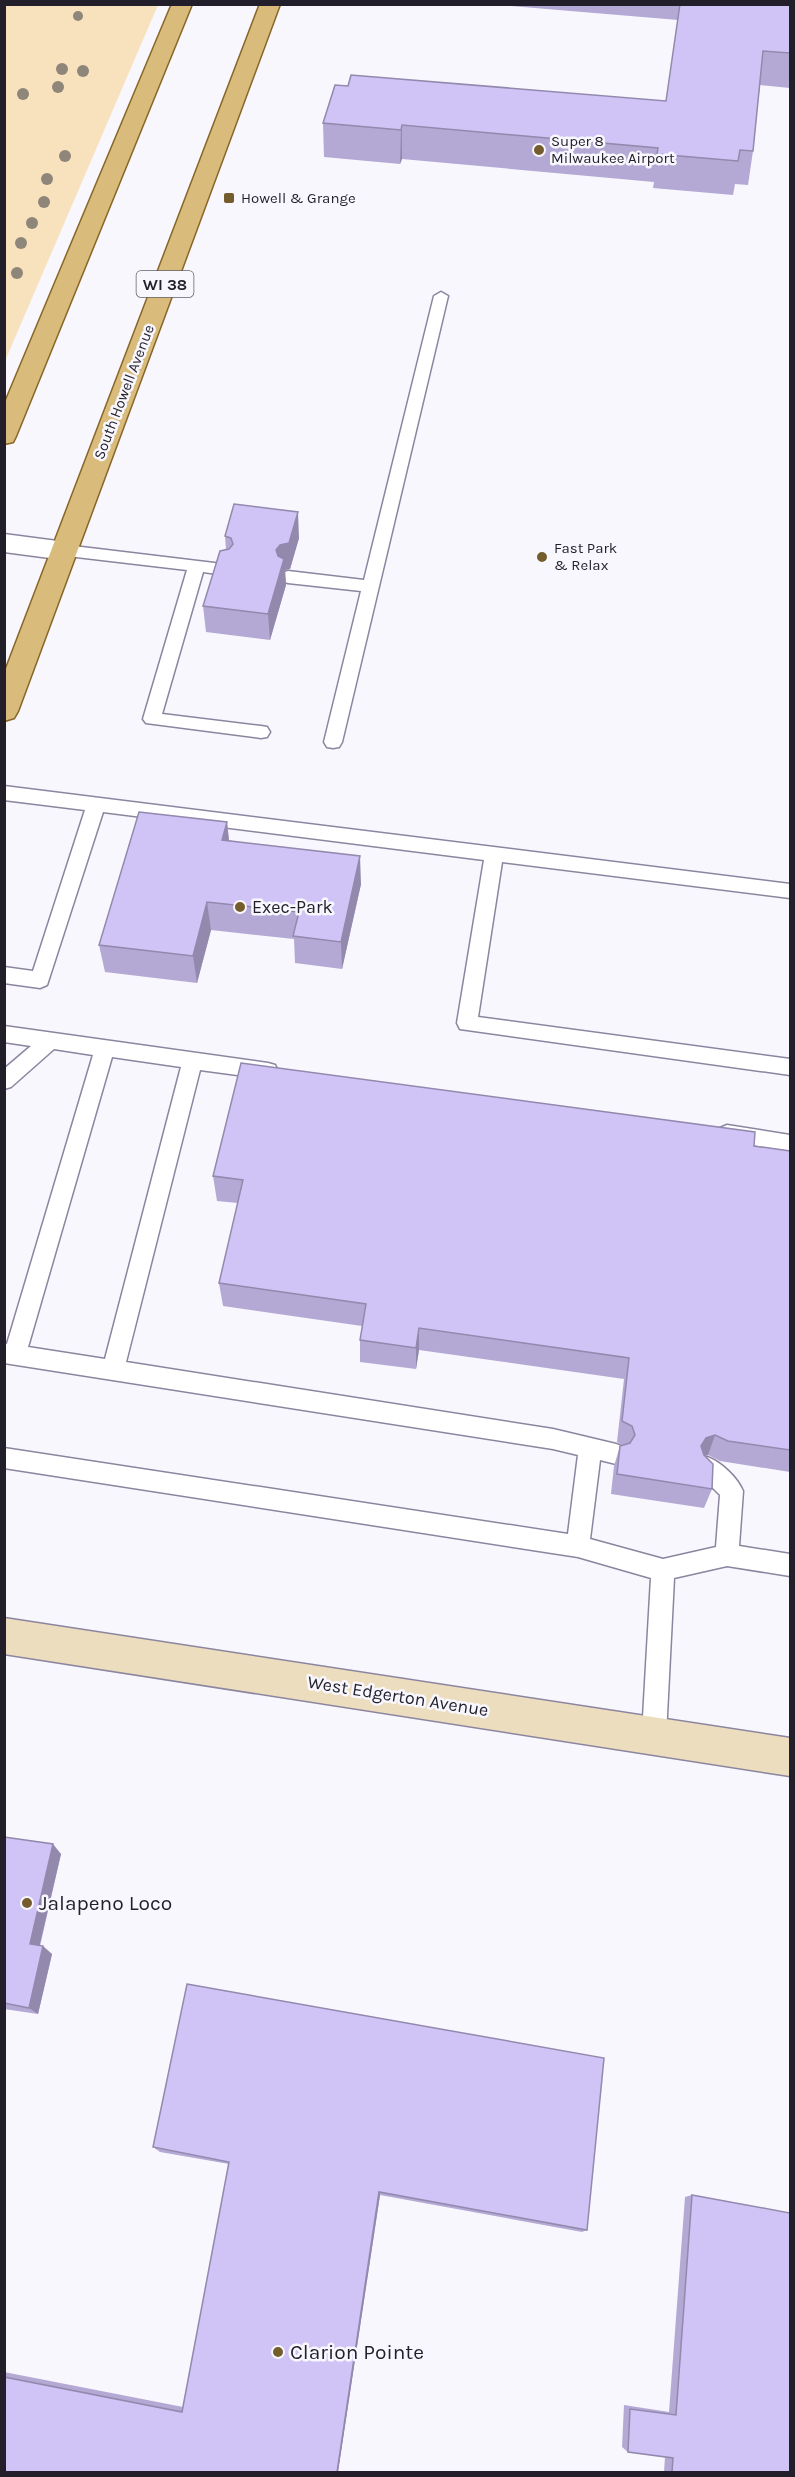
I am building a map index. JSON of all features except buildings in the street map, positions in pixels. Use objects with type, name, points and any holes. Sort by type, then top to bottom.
[{"type":"main road","points":[[4,436],[182,4]]},
{"type":"main road","name":"South Howell Avenue","points":[[4,711],[270,4]]},
{"type":"street","points":[[4,543],[65,550]]},
{"type":"street","name":"West Edgerton Avenue","points":[[4,1636],[790,1756]]},
{"type":"lane","points":[[333,742],[441,296]]},
{"type":"lane","points":[[65,550],[225,569]]},
{"type":"lane","points":[[197,566],[152,719],[261,732]]},
{"type":"lane","points":[[288,577],[371,586]]},
{"type":"lane","points":[[4,793],[790,891]]},
{"type":"lane","points":[[4,975],[40,980],[96,805]]},
{"type":"lane","points":[[494,854],[467,1023],[790,1066]]},
{"type":"lane","points":[[4,1034],[286,1074]]},
{"type":"lane","points":[[4,1081],[50,1041]]},
{"type":"lane","points":[[105,1048],[10,1354],[553,1439],[616,1454]]},
{"type":"lane","points":[[113,1370],[192,1061]]},
{"type":"lane","points":[[708,1132],[790,1143]]},
{"type":"lane","points":[[578,1546],[590,1448]]},
{"type":"lane","points":[[4,1458],[578,1546],[663,1570],[727,1555],[790,1565]]},
{"type":"lane","points":[[707,1467],[732,1491],[727,1555]]},
{"type":"lane","points":[[654,1735],[663,1570]]},
{"type":"shaded area","points":[[4,5],[158,5],[5,361]]},
{"type":"place","name":"Super 8 Milwaukee Airport","points":[[539,150]]},
{"type":"place","name":"Howell & Grange","points":[[229,198]]},
{"type":"place","name":"Fast Park & Relax","points":[[542,557]]},
{"type":"place","name":"Exec-Park","points":[[240,907]]},
{"type":"place","name":"Jalapeno Loco","points":[[27,1903]]},
{"type":"place","name":"Clarion Pointe","points":[[278,2352]]}]
